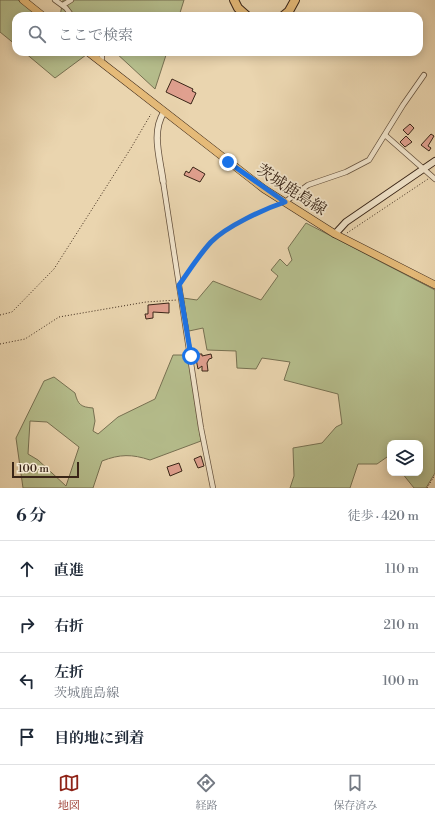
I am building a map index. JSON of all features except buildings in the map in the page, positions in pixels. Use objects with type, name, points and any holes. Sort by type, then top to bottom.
[{"type":"highway","points":[[234,0],[238,8],[242,12]]},
{"type":"highway","points":[[288,12],[295,0]]},
{"type":"main road","points":[[23,0],[38,12]]},
{"type":"main road","name":"茨城鹿島線","points":[[93,56],[242,172],[285,202],[335,234],[435,286]]},
{"type":"main road","points":[[335,234],[346,222],[435,161]]},
{"type":"street","points":[[54,0],[62,3],[69,12]]},
{"type":"street","points":[[62,3],[71,0]]},
{"type":"street","points":[[101,62],[102,56]]},
{"type":"street","points":[[285,202],[308,185],[346,172],[369,160],[403,105],[424,75]]},
{"type":"street","points":[[164,112],[158,122],[157,132],[163,181],[191,356],[202,438],[213,488]]},
{"type":"street","points":[[385,135],[422,170],[433,178]]},
{"type":"path","points":[[0,315],[12,312],[54,269],[151,114]]},
{"type":"path","points":[[347,233],[433,178]]},
{"type":"path","points":[[179,285],[211,242],[230,228],[266,209],[285,202]]},
{"type":"path","points":[[0,344],[26,339],[59,317],[146,302],[181,300]]},
{"type":"path","points":[[427,488],[435,475]]},
{"type":"green space","points":[[0,0],[18,0],[34,12],[12,12],[12,42],[0,32]]},
{"type":"green space","points":[[63,0],[184,0],[180,12],[61,12]]},
{"type":"green space","points":[[29,56],[85,56],[55,78]]},
{"type":"green space","points":[[119,56],[166,56],[155,89]]},
{"type":"green space","points":[[306,223],[435,290],[435,473],[426,488],[414,488],[404,476],[423,476],[423,440],[387,440],[387,457],[377,464],[358,464],[350,488],[290,488],[294,476],[293,448],[322,443],[336,427],[342,424],[338,394],[284,380],[290,362],[262,358],[256,369],[237,368],[236,351],[207,350],[203,328],[189,331],[183,298],[197,300],[213,281],[261,300],[278,276],[271,270],[280,259],[287,266],[292,260],[288,248]]},
{"type":"green space","points":[[173,355],[189,355],[201,441],[150,460],[126,456],[115,457],[102,461],[93,488],[23,488],[16,438],[44,381],[54,377],[75,393],[77,400],[81,405],[93,408],[95,421],[93,431],[98,434],[118,417],[155,399]],"holes":[[[30,421],[47,422],[79,447],[66,486],[38,460],[28,454]]]},
{"type":"route","points":[[191,356],[185,329],[179,285],[211,242],[230,228],[266,209],[285,202],[228,162]]}]
